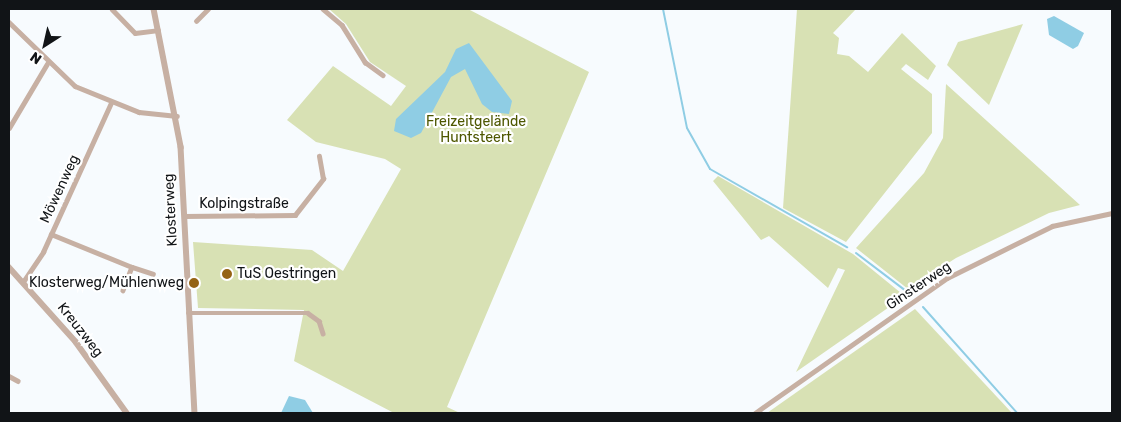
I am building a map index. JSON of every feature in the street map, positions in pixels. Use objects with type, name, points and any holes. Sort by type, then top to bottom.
[{"type":"street","points":[[112,9],[135,33],[158,30]]},
{"type":"street","name":"Klosterweg","points":[[154,9],[177,116],[195,413]]},
{"type":"street","points":[[196,21],[208,9]]},
{"type":"street","points":[[322,9],[342,25],[365,62],[383,75]]},
{"type":"street","points":[[9,22],[47,64],[75,86],[111,103],[159,116],[177,116]]},
{"type":"street","points":[[9,128],[47,64]]},
{"type":"street","name":"Möwenweg","points":[[23,282],[51,234],[111,103]]},
{"type":"street","name":"Kolpingstraße","points":[[184,216],[295,215],[323,179],[318,156]]},
{"type":"street","name":"Ginsterweg","points":[[756,413],[947,278],[1052,226],[1112,213]]},
{"type":"street","points":[[51,234],[153,274]]},
{"type":"street","name":"Kreuzweg","points":[[9,267],[76,342],[127,413]]},
{"type":"street","points":[[123,290],[132,267]]},
{"type":"street","points":[[188,313],[308,313],[319,321],[323,333]]},
{"type":"street","points":[[9,376],[18,381]]},
{"type":"green space","name":"Freizeitgelände Huntsteert","points":[[329,9],[468,9],[589,72],[447,407],[460,413],[394,413],[294,361],[304,310],[198,308],[193,242],[312,250],[343,271],[401,169],[385,159],[316,142],[287,120],[333,66],[391,106],[406,86],[370,62],[346,24]]},
{"type":"green space","points":[[797,9],[856,9],[833,33],[839,38],[837,54],[849,56],[868,72],[902,33],[936,66],[928,80],[906,64],[901,69],[932,94],[932,133],[846,242],[783,208]]},
{"type":"green space","points":[[1023,24],[989,105],[947,65],[958,42]]},
{"type":"green space","points":[[946,84],[1080,205],[1049,213],[956,258],[908,289],[856,248],[924,173],[943,138]]},
{"type":"green space","points":[[718,176],[853,254],[901,293],[895,303],[796,372],[845,270],[838,268],[828,288],[769,236],[761,240],[713,181]]},
{"type":"green space","points":[[915,309],[1012,413],[767,413]]},
{"type":"water","points":[[1054,16],[1084,33],[1078,46],[1073,49],[1049,35],[1047,19]]},
{"type":"water","points":[[469,43],[512,101],[509,114],[492,112],[482,104],[465,69],[451,77],[421,133],[411,138],[394,131],[396,119],[445,72],[456,49]]},
{"type":"water","points":[[289,396],[305,400],[313,413],[281,413]]},
{"type":"waterway","points":[[663,9],[687,128],[710,169],[847,247]]},
{"type":"waterway","points":[[856,253],[906,291]]},
{"type":"waterway","points":[[923,307],[1017,413]]},
{"type":"place","name":"TuS Oestringen","points":[[227,274]]},
{"type":"place","name":"Klosterweg/Mühlenweg","points":[[194,283]]}]
